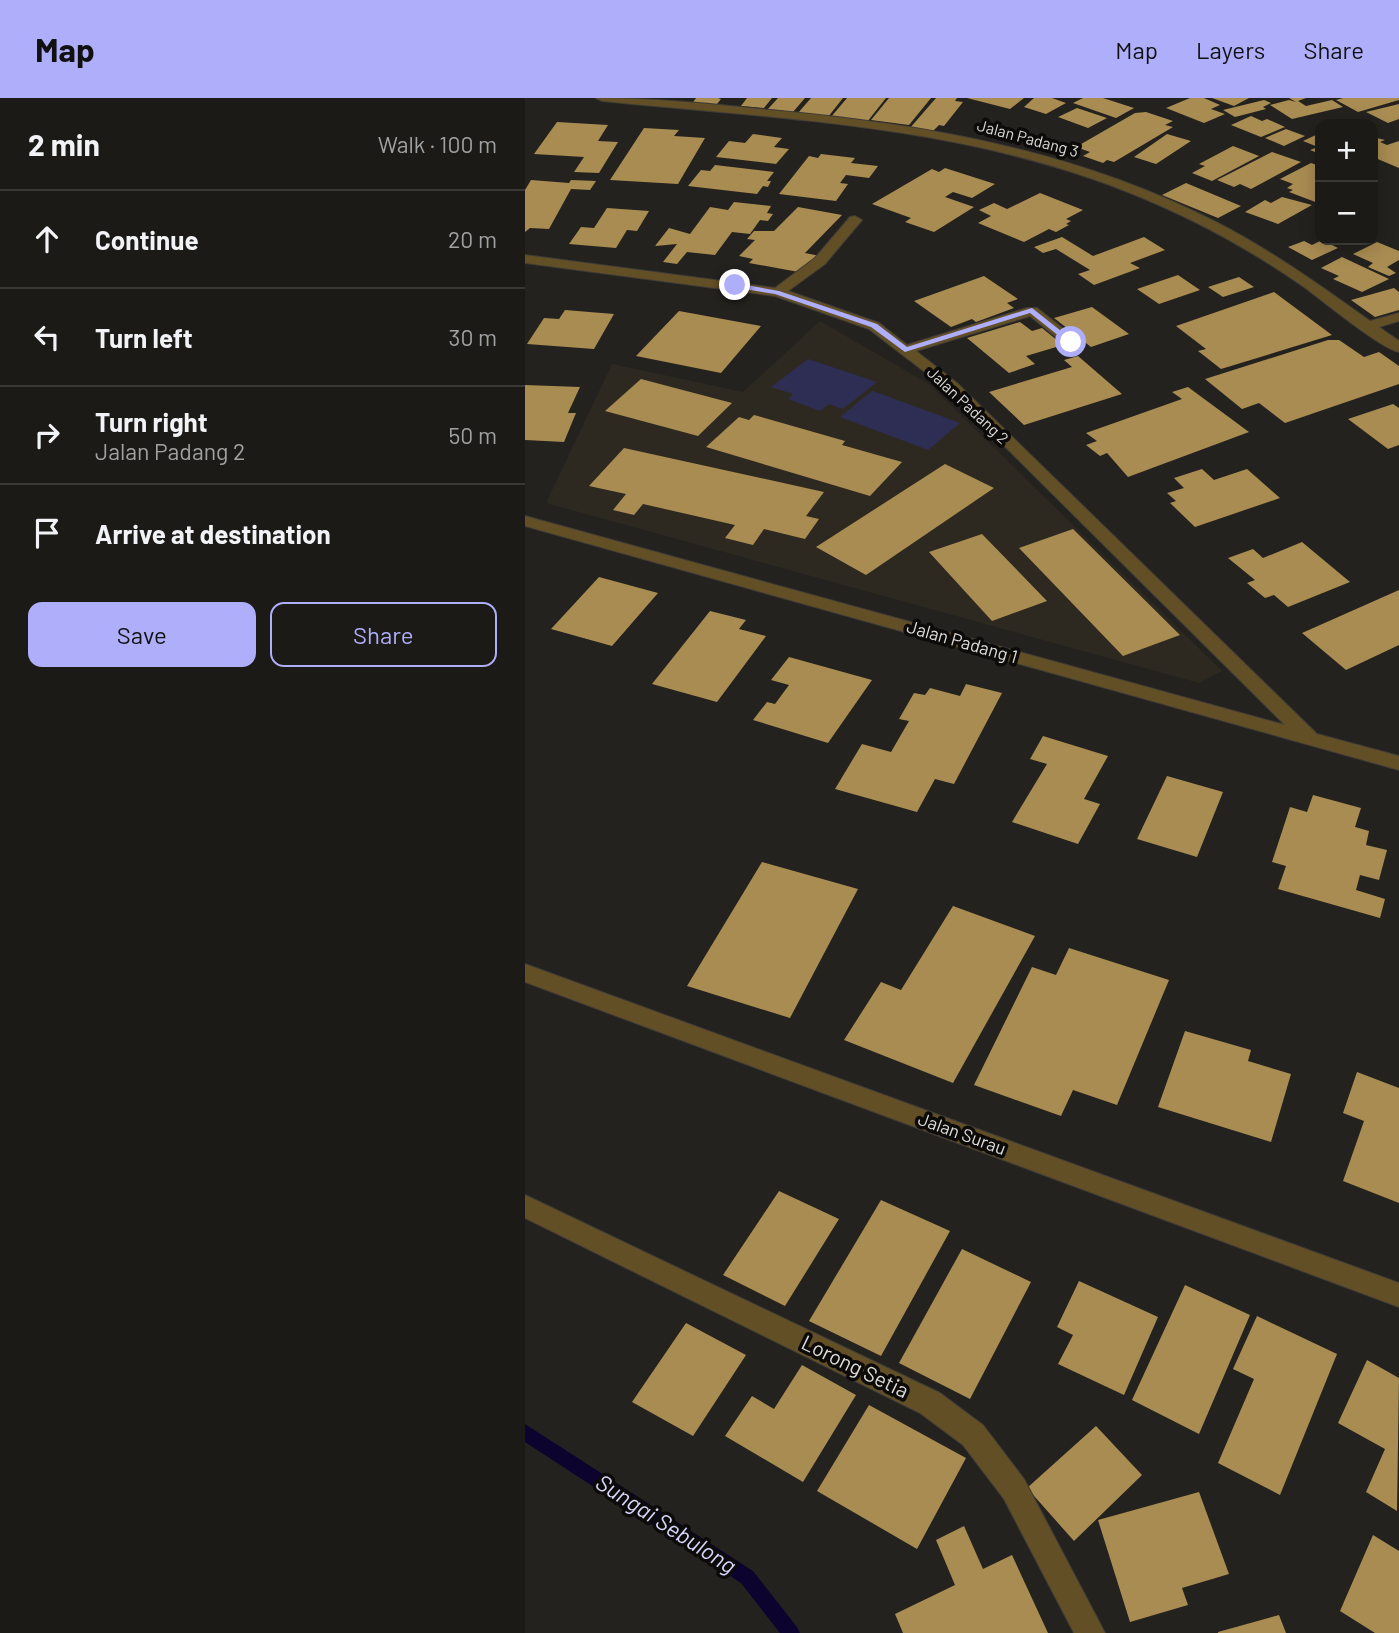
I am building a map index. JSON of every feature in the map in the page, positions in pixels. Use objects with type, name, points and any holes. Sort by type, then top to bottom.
[{"type":"street","name":"Jalan Padang 3","points":[[602,98],[828,118],[929,133],[1034,155],[1081,170],[1208,223],[1249,244],[1399,348]]},
{"type":"street","points":[[777,292],[805,277],[829,255],[855,220]]},
{"type":"street","name":"Jalan Padang 2","points":[[525,259],[777,292],[874,326],[953,386],[1312,740]]},
{"type":"street","points":[[905,350],[1032,310],[1071,342]]},
{"type":"street","points":[[1367,326],[1399,317]]},
{"type":"street","name":"Jalan Padang 1","points":[[525,521],[1399,763]]},
{"type":"street","name":"Jalan Surau","points":[[525,973],[1399,1295]]},
{"type":"street","name":"Lorong Setia","points":[[525,1206],[930,1403],[973,1435],[1014,1489],[1090,1633]]},
{"type":"shaded area","points":[[820,321],[929,384],[1222,671],[1199,683],[546,503],[612,364],[743,392]]},
{"type":"shaded area","points":[[808,359],[877,382],[843,409],[829,404],[820,411],[788,399],[793,394],[771,387]]},
{"type":"shaded area","points":[[872,391],[960,423],[928,450],[840,417]]},
{"type":"building","points":[[696,98],[718,98],[721,99],[717,104],[724,105],[722,108],[691,105]]},
{"type":"building","points":[[747,98],[772,98],[764,108],[741,106]]},
{"type":"building","points":[[778,98],[805,98],[793,112],[768,109]]},
{"type":"building","points":[[811,98],[843,98],[828,117],[798,113]]},
{"type":"building","points":[[847,98],[886,98],[867,122],[831,117]]},
{"type":"building","points":[[889,98],[931,98],[909,125],[871,120]]},
{"type":"building","points":[[936,98],[957,98],[955,101],[963,102],[944,126],[939,125],[933,131],[910,128]]},
{"type":"building","points":[[967,98],[1024,98],[1010,109]]},
{"type":"building","points":[[1034,98],[1052,98],[1066,103],[1046,114],[1024,107]]},
{"type":"building","points":[[1083,98],[1103,98],[1134,108],[1116,118],[1073,103]]},
{"type":"building","points":[[1190,98],[1204,98],[1220,105],[1211,109],[1225,114],[1204,123],[1166,108]]},
{"type":"building","points":[[1212,98],[1249,98],[1234,106]]},
{"type":"building","points":[[1289,98],[1306,98],[1298,101],[1306,106],[1332,100],[1343,107],[1292,119],[1270,105],[1289,100],[1296,102]]},
{"type":"building","points":[[1264,100],[1271,103],[1263,107],[1266,109],[1235,117],[1223,110]]},
{"type":"building","points":[[1336,100],[1399,100],[1358,112]]},
{"type":"building","points":[[1399,104],[1399,119],[1388,123],[1366,112]]},
{"type":"building","points":[[1077,108],[1107,118],[1088,128],[1058,117]]},
{"type":"building","points":[[1146,112],[1173,121],[1165,125],[1173,127],[1114,162],[1107,160],[1103,163],[1083,156],[1090,152],[1076,147],[1135,113]]},
{"type":"building","points":[[1251,116],[1285,127],[1261,137],[1231,125]]},
{"type":"building","points":[[557,122],[608,125],[598,141],[618,142],[599,173],[574,172],[584,157],[534,154]]},
{"type":"building","points":[[644,128],[679,130],[674,136],[705,138],[678,184],[610,180]]},
{"type":"building","points":[[1286,129],[1305,136],[1284,146],[1265,138]]},
{"type":"building","points":[[753,134],[782,138],[774,147],[789,149],[776,164],[716,157],[729,141],[745,143]]},
{"type":"building","points":[[1167,134],[1191,141],[1156,164],[1134,157]]},
{"type":"building","points":[[1315,135],[1315,146],[1303,141]]},
{"type":"building","points":[[1378,138],[1385,140],[1380,142],[1387,145],[1399,141],[1399,168],[1378,159]]},
{"type":"building","points":[[1233,146],[1259,156],[1212,181],[1192,173],[1205,166],[1199,164]]},
{"type":"building","points":[[1272,152],[1301,162],[1251,189],[1240,184],[1234,187],[1217,180]]},
{"type":"building","points":[[821,154],[855,158],[851,163],[878,166],[869,178],[846,175],[840,183],[848,184],[836,201],[779,194],[809,156],[818,158]]},
{"type":"building","points":[[1311,163],[1315,164],[1315,202],[1289,192],[1293,190],[1287,188],[1293,184],[1280,179]]},
{"type":"building","points":[[715,165],[774,172],[767,181],[771,181],[768,187],[763,186],[757,194],[688,186],[701,170],[710,171]]},
{"type":"building","points":[[945,168],[995,184],[972,198],[953,192],[945,197],[974,207],[934,232],[905,222],[911,218],[872,204],[932,169],[939,172]]},
{"type":"building","points":[[531,180],[569,183],[571,180],[596,181],[590,190],[571,189],[549,229],[530,228],[525,232],[525,190]]},
{"type":"building","points":[[1186,183],[1241,206],[1218,218],[1162,195]]},
{"type":"building","points":[[1040,193],[1083,210],[1066,219],[1071,221],[1066,224],[1069,225],[1056,232],[1049,229],[1024,242],[978,223],[991,216],[979,210],[994,203],[1007,209]]},
{"type":"building","points":[[1282,197],[1312,205],[1278,224],[1245,212],[1265,200],[1271,203]]},
{"type":"building","points":[[734,202],[771,206],[767,213],[773,214],[768,221],[760,220],[750,234],[732,232],[715,255],[687,252],[677,264],[663,262],[677,244],[655,246],[669,228],[690,234],[710,207],[728,210]]},
{"type":"building","points":[[798,207],[842,215],[805,253],[820,256],[804,273],[749,263],[753,259],[739,256],[755,240],[747,239],[754,231],[774,231]]},
{"type":"building","points":[[607,208],[649,211],[637,231],[627,230],[616,248],[569,244],[581,227],[594,228]]},
{"type":"building","points":[[1062,237],[1093,256],[1144,237],[1165,250],[1130,263],[1140,268],[1094,285],[1078,274],[1090,270],[1056,249],[1043,253],[1034,247]]},
{"type":"building","points":[[1304,241],[1312,245],[1332,245],[1338,248],[1312,260],[1288,247]]},
{"type":"building","points":[[1378,242],[1399,251],[1399,260],[1387,267],[1396,273],[1389,276],[1368,267],[1373,263],[1353,254],[1371,245],[1378,245]]},
{"type":"building","points":[[1342,257],[1389,279],[1362,292],[1333,279],[1339,276],[1321,268]]},
{"type":"building","points":[[1178,275],[1200,290],[1159,304],[1137,289]]},
{"type":"building","points":[[984,276],[1018,299],[1007,303],[1014,308],[976,322],[972,319],[951,327],[914,301]]},
{"type":"building","points":[[1239,277],[1254,287],[1223,297],[1208,287]]},
{"type":"building","points":[[1394,288],[1399,292],[1399,310],[1375,317],[1351,300]]},
{"type":"building","points":[[1274,292],[1332,335],[1221,369],[1198,351],[1206,349],[1176,326]]},
{"type":"building","points":[[1092,307],[1129,334],[1091,347],[1054,318]]},
{"type":"building","points":[[565,310],[614,314],[594,349],[527,344],[544,318],[559,319]]},
{"type":"building","points":[[679,311],[761,326],[721,373],[636,356]]},
{"type":"building","points":[[1020,322],[1032,331],[1042,328],[1063,345],[1026,356],[1035,364],[1009,373],[967,338]]},
{"type":"building","points":[[1328,340],[1339,340],[1364,357],[1379,352],[1399,366],[1399,384],[1285,423],[1259,403],[1242,409],[1205,379]]},
{"type":"building","points":[[1078,356],[1122,394],[1024,425],[989,392],[1072,367],[1064,360]]},
{"type":"building","points":[[641,379],[732,403],[698,436],[605,411]]},
{"type":"building","points":[[525,385],[580,387],[568,413],[576,413],[564,442],[525,440]]},
{"type":"building","points":[[1188,387],[1249,432],[1128,477],[1107,453],[1100,456],[1086,445],[1097,441],[1086,433],[1182,399],[1172,392]]},
{"type":"building","points":[[1393,404],[1399,408],[1399,445],[1388,449],[1348,419]]},
{"type":"building","points":[[754,415],[845,441],[842,445],[902,462],[870,496],[706,447],[739,417],[749,420]]},
{"type":"building","points":[[624,448],[824,492],[806,516],[819,519],[805,539],[764,529],[753,545],[725,538],[735,525],[643,504],[634,515],[613,510],[626,494],[589,486]]},
{"type":"building","points":[[945,464],[994,488],[866,575],[816,547]]},
{"type":"building","points":[[1202,469],[1214,480],[1247,469],[1280,498],[1195,527],[1170,503],[1176,501],[1167,493],[1184,488],[1174,478]]},
{"type":"building","points":[[1073,529],[1180,635],[1123,656],[1019,548]]},
{"type":"building","points":[[982,534],[1047,601],[992,621],[929,552]]},
{"type":"building","points":[[1302,542],[1350,582],[1288,607],[1274,595],[1265,598],[1247,583],[1255,580],[1228,558],[1253,549],[1263,558]]},
{"type":"building","points":[[599,577],[658,593],[612,646],[551,629]]},
{"type":"building","points":[[1399,590],[1399,645],[1346,670],[1302,633]]},
{"type":"building","points":[[710,611],[746,620],[739,629],[766,636],[717,702],[652,684]]},
{"type":"building","points":[[789,657],[872,680],[828,743],[753,720],[767,702],[775,704],[789,685],[771,680]]},
{"type":"building","points":[[966,684],[1002,693],[954,784],[935,779],[917,812],[835,789],[862,744],[891,752],[909,721],[899,719],[914,693],[925,695],[930,688],[960,696]]},
{"type":"building","points":[[1043,736],[1108,756],[1084,799],[1100,804],[1078,844],[1012,822],[1047,764],[1030,759]]},
{"type":"building","points":[[1167,776],[1223,792],[1197,857],[1137,839]]},
{"type":"building","points":[[1313,795],[1361,808],[1355,827],[1369,831],[1366,845],[1387,850],[1379,880],[1360,875],[1356,890],[1385,899],[1380,918],[1278,889],[1286,866],[1272,862],[1290,807],[1307,812]]},
{"type":"building","points":[[762,862],[858,889],[790,1018],[687,986]]},
{"type":"building","points":[[953,906],[1035,936],[953,1083],[844,1040],[881,982],[901,990]]},
{"type":"building","points":[[1069,948],[1169,980],[1117,1105],[1073,1090],[1061,1116],[974,1085],[1032,967],[1056,975]]},
{"type":"building","points":[[1185,1031],[1251,1050],[1248,1061],[1291,1074],[1271,1142],[1158,1107]]},
{"type":"building","points":[[1357,1072],[1399,1088],[1399,1203],[1343,1181],[1364,1121],[1343,1113]]},
{"type":"building","points":[[779,1191],[839,1219],[785,1306],[723,1275]]},
{"type":"building","points":[[881,1200],[950,1231],[881,1356],[809,1321]]},
{"type":"building","points":[[962,1249],[1031,1282],[970,1399],[899,1363]]},
{"type":"building","points":[[1079,1281],[1158,1317],[1124,1395],[1058,1364],[1073,1335],[1057,1327]]},
{"type":"building","points":[[1185,1285],[1250,1315],[1199,1434],[1132,1400]]},
{"type":"building","points":[[1257,1316],[1337,1354],[1280,1495],[1218,1463],[1254,1379],[1233,1369]]},
{"type":"building","points":[[686,1323],[746,1355],[693,1436],[632,1402]]},
{"type":"building","points":[[1367,1360],[1399,1378],[1397,1511],[1366,1492],[1385,1449],[1338,1423]]},
{"type":"building","points":[[802,1365],[856,1395],[803,1482],[725,1436],[752,1396],[774,1409]]},
{"type":"building","points":[[869,1405],[966,1458],[917,1549],[817,1491]]},
{"type":"building","points":[[1096,1426],[1142,1475],[1074,1541],[1027,1488]]},
{"type":"building","points":[[1199,1492],[1229,1574],[1182,1588],[1188,1605],[1130,1622],[1098,1520]]},
{"type":"building","points":[[964,1526],[983,1569],[1012,1555],[1048,1633],[903,1633],[895,1614],[955,1585],[936,1540]]},
{"type":"building","points":[[1373,1535],[1399,1551],[1399,1633],[1375,1633],[1340,1611]]},
{"type":"building","points":[[1279,1615],[1286,1633],[1218,1633],[1218,1632]]},
{"type":"waterway","name":"Sungai Sebulong","points":[[525,1432],[747,1577],[791,1633]]},
{"type":"route","points":[[735,285],[777,292],[874,326],[905,350],[1032,310],[1071,342]]}]
